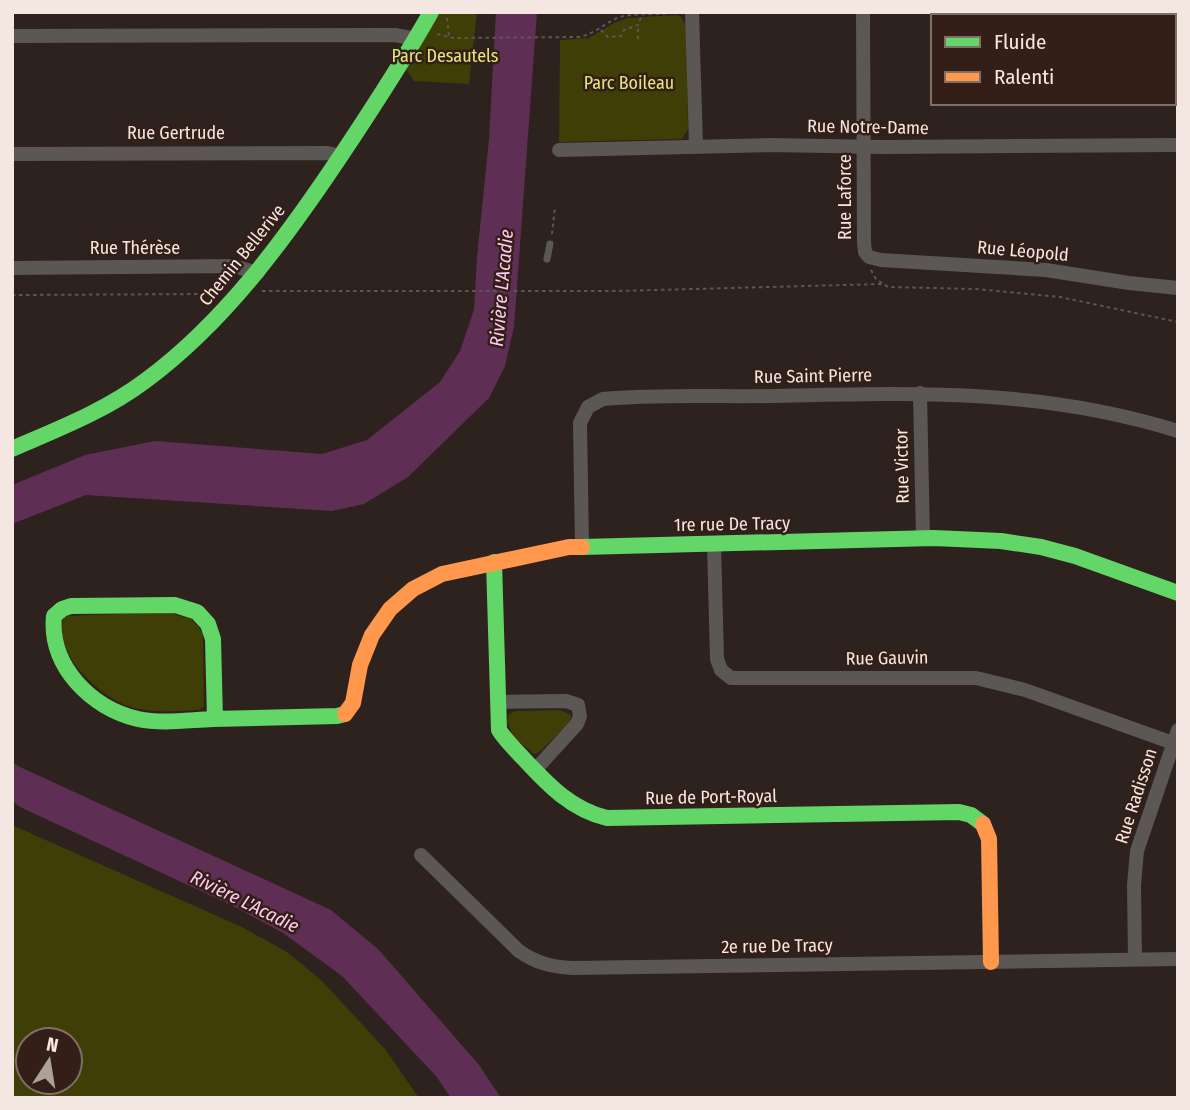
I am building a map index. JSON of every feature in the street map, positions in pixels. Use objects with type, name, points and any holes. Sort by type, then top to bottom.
[{"type":"street","points":[[692,12],[696,146]]},
{"type":"street","name":"Rue Laforce","points":[[863,12],[864,242],[868,261]]},
{"type":"street","name":"Chemin Bellerive","points":[[12,449],[83,418],[145,381],[213,322],[258,273],[340,156],[416,39],[438,17]]},
{"type":"street","points":[[12,36],[385,34],[416,39]]},
{"type":"street","name":"Rue Notre-Dame","points":[[559,150],[696,146],[1178,145]]},
{"type":"street","name":"Rue Gertrude","points":[[12,154],[331,153],[340,156]]},
{"type":"street","name":"Rue Léopold","points":[[868,261],[1034,269],[1178,288]]},
{"type":"street","name":"Rue Thérèse","points":[[12,268],[233,267],[258,273]]},
{"type":"street","name":"Rue Victor","points":[[920,394],[923,538]]},
{"type":"street","name":"Rue Saint Pierre","points":[[582,546],[580,423],[585,411],[599,400],[980,395],[1037,400],[1099,411],[1178,431]]},
{"type":"street","name":"1re rue De Tracy","points":[[215,719],[337,716],[349,711],[355,698],[366,646],[392,606],[406,593],[426,580],[442,574],[556,548],[923,538],[989,540],[1041,547],[1072,555],[1178,593]]},
{"type":"street","name":"Rue Gauvin","points":[[715,544],[717,659],[721,670],[731,678],[976,678],[1026,690],[1175,736]]},
{"type":"street","name":"Rue de Port-Royal","points":[[494,562],[501,734],[577,808],[601,818],[952,812],[975,815],[986,826],[989,839],[991,961]]},
{"type":"street","points":[[169,605],[187,607],[197,612],[208,624],[213,639],[215,719],[141,720],[104,704],[77,682],[57,656],[52,633],[56,613],[71,606],[169,605]]},
{"type":"street","points":[[498,702],[566,701],[578,705],[578,724],[536,769]]},
{"type":"street","name":"Rue Radisson","points":[[1135,959],[1136,860],[1141,834],[1175,736]]},
{"type":"street","name":"2e rue De Tracy","points":[[421,855],[519,951],[532,960],[553,966],[572,968],[1178,959]]},
{"type":"lane","points":[[547,260],[550,244]]},
{"type":"path","points":[[437,28],[434,33],[453,38],[584,36],[619,18],[677,12]]},
{"type":"path","points":[[638,39],[641,15]]},
{"type":"path","points":[[438,17],[448,19],[449,37]]},
{"type":"path","points":[[438,17],[449,28]]},
{"type":"path","points":[[601,29],[608,37],[621,36],[624,30],[638,24]]},
{"type":"path","points":[[550,244],[555,207]]},
{"type":"path","points":[[868,261],[876,279],[882,284]]},
{"type":"path","points":[[259,291],[450,292],[882,284],[892,287],[976,289],[1052,296],[1126,309],[1178,322]]},
{"type":"path","points":[[12,295],[219,294]]},
{"type":"green space","name":"Parc Desautels","points":[[439,12],[477,12],[469,84],[414,81],[406,69]]},
{"type":"green space","name":"Parc Boileau","points":[[677,15],[686,26],[688,129],[682,139],[559,142],[560,40],[589,38],[627,18]]},
{"type":"green space","points":[[166,612],[192,619],[203,633],[204,706],[199,710],[145,710],[117,701],[79,670],[63,642],[61,629],[65,616]]},
{"type":"green space","points":[[560,710],[571,715],[571,722],[538,753],[534,754],[513,737],[507,721],[509,714],[516,711]]},
{"type":"green space","points":[[12,825],[242,927],[287,952],[322,981],[385,1049],[419,1098],[12,1098]]},
{"type":"water","name":"Rivière L'Acadie","points":[[496,12],[537,12],[514,327],[505,366],[489,398],[408,477],[364,504],[332,511],[86,495],[12,524],[12,485],[85,455],[155,441],[322,454],[367,440],[440,382],[460,351],[474,310],[489,139]]},
{"type":"water","name":"Rivière L'Acadie","points":[[12,762],[331,910],[379,950],[479,1065],[501,1098],[451,1098],[436,1076],[342,976],[283,933],[233,906],[20,807],[12,801]]},
{"type":"traffic: fast","points":[[12,449],[81,419],[130,392],[174,358],[227,306],[252,278],[319,188],[431,12]]},
{"type":"traffic: fast","points":[[582,547],[934,538],[1001,541],[1075,556],[1178,593]]},
{"type":"traffic: fast","points":[[494,562],[499,730],[552,787],[583,809],[607,818],[959,812],[971,815],[983,824]]},
{"type":"traffic: fast","points":[[215,719],[213,639],[208,624],[197,612],[175,605],[71,606],[54,616],[58,652],[77,682],[89,695],[104,705],[138,719],[166,721],[345,714]]},
{"type":"traffic: slow","points":[[345,714],[353,703],[360,665],[372,635],[390,609],[413,589],[442,574],[569,547],[582,547]]},
{"type":"traffic: slow","points":[[983,824],[989,839],[991,962]]}]
